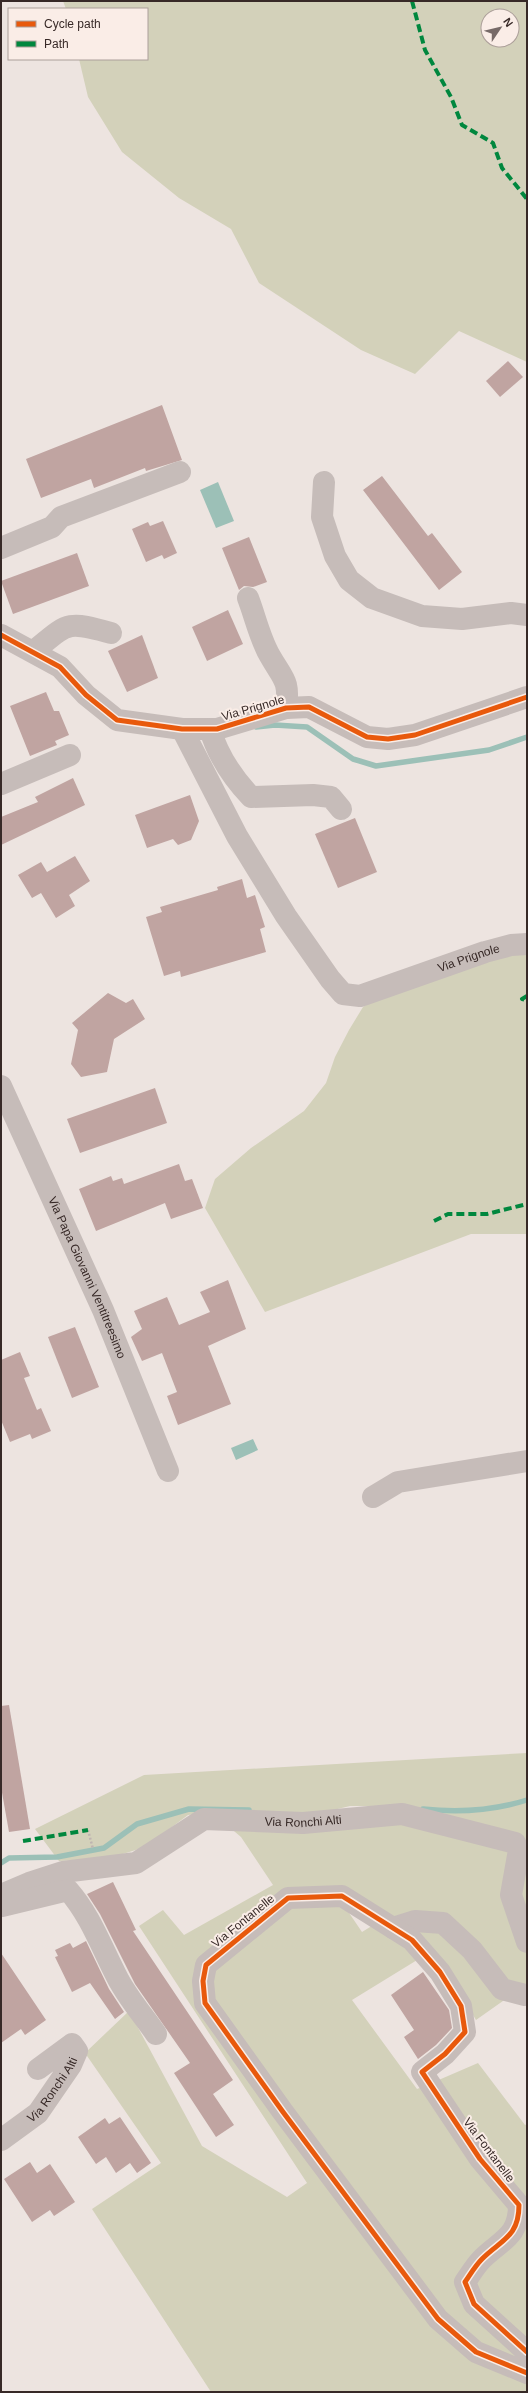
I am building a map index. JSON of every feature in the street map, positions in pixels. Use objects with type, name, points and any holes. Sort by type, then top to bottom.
[{"type":"street","points":[[1,548],[52,527],[61,517],[134,488],[180,472]]},
{"type":"street","points":[[324,482],[322,517],[334,556],[348,580],[372,598],[422,616],[462,619],[511,613],[527,615]]},
{"type":"street","points":[[248,598],[270,656],[281,670],[288,692],[286,708]]},
{"type":"street","points":[[34,651],[57,630],[69,626],[87,626],[111,634]]},
{"type":"street","name":"Via Prignole","points":[[1,635],[34,651],[60,667],[86,695],[117,720],[182,729],[217,729],[286,708],[309,707],[367,737],[388,739],[415,735],[527,697]]},
{"type":"street","name":"Via Prignole","points":[[182,729],[237,836],[286,916],[330,979],[343,994],[360,996],[485,952],[511,945],[527,944]]},
{"type":"street","points":[[210,729],[223,761],[235,780],[251,797],[313,795],[331,797],[341,809]]},
{"type":"street","points":[[1,784],[70,755]]},
{"type":"street","name":"Via Papa Giovanni Ventitreesimo","points":[[1,1086],[102,1310],[168,1471]]},
{"type":"street","points":[[372,1497],[398,1482],[527,1461]]},
{"type":"street","name":"Via Ronchi Alti","points":[[1,1895],[63,1872],[136,1863],[204,1819],[303,1823],[402,1814],[516,1843],[519,1850],[511,1895],[527,1942]]},
{"type":"street","points":[[1,1907],[106,1879]]},
{"type":"street","points":[[68,1890],[80,1903],[117,1977],[156,2034]]},
{"type":"street","name":"Via Fontanelle","points":[[527,2352],[474,2304],[465,2282],[481,2260],[511,2236],[519,2219],[519,2205],[480,2159],[422,2072],[445,2054],[464,2032],[462,2006],[440,1972],[412,1940],[342,1896],[288,1898],[206,1965],[203,1981],[206,2003],[283,2112],[438,2319],[476,2352],[527,2373]]},
{"type":"street","points":[[393,1928],[414,1921],[443,1923],[472,1950],[502,1989],[525,1994]]},
{"type":"street","name":"Via Ronchi Alti","points":[[1,2140],[38,2113],[71,2065],[77,2051],[72,2044],[38,2069]]},
{"type":"shaded area","points":[[63,1],[527,1],[527,362],[459,331],[415,374],[361,350],[259,283],[231,229],[179,198],[122,152],[88,97],[79,60],[148,60],[148,8],[66,8]]},
{"type":"shaded area","points":[[527,949],[527,1234],[471,1234],[265,1312],[205,1208],[215,1179],[251,1148],[304,1111],[326,1083],[335,1057],[363,1007],[386,993]]},
{"type":"shaded area","points":[[527,1753],[527,1933],[514,1894],[523,1841],[417,1815],[452,1812],[394,1806],[350,1806],[300,1818],[204,1813],[188,1815],[145,1847],[107,1859],[59,1861],[35,1829],[144,1775]]},
{"type":"shaded area","points":[[403,1816],[513,1848],[507,1895],[527,1956],[527,1984],[476,2020],[449,1974],[404,1929],[300,1893],[197,1979],[421,2303],[527,2380],[527,2392],[211,2392],[92,2209],[161,2163],[85,2053],[129,2011],[202,2146],[287,2197],[307,2183],[139,1926],[163,1910],[184,1935],[273,1885],[241,1837],[228,1826]]},
{"type":"shaded area","points":[[343,1904],[362,1932],[375,1924],[422,1957],[352,2000],[417,2089],[425,2086],[516,2217],[464,2275],[527,2357],[527,2369],[456,2329],[213,2006],[211,1965],[284,1907]]},
{"type":"shaded area","points":[[478,2063],[525,2125],[527,2124],[527,2344],[492,2314],[470,2280],[524,2224],[434,2082]]},
{"type":"water","points":[[218,482],[234,521],[216,528],[200,490]]},
{"type":"water","points":[[253,1439],[258,1450],[236,1460],[231,1448]]},
{"type":"building","points":[[508,361],[523,377],[500,397],[486,381]]},
{"type":"building","points":[[162,405],[182,460],[146,471],[145,468],[94,488],[91,479],[41,498],[26,459]]},
{"type":"building","points":[[382,476],[428,536],[432,533],[462,572],[439,590],[363,490]]},
{"type":"building","points":[[163,521],[177,553],[164,559],[162,555],[146,562],[132,529],[148,522],[150,526]]},
{"type":"building","points":[[249,537],[267,582],[253,587],[244,586],[239,590],[222,548]]},
{"type":"building","points":[[77,553],[89,586],[13,614],[1,581]]},
{"type":"building","points":[[228,610],[243,644],[207,661],[192,627]]},
{"type":"building","points":[[142,635],[158,678],[127,692],[108,651]]},
{"type":"building","points":[[46,692],[54,711],[59,711],[69,735],[55,741],[57,745],[30,756],[10,706]]},
{"type":"building","points":[[73,778],[85,805],[1,845],[1,817],[38,802],[35,797]]},
{"type":"building","points":[[190,795],[199,821],[191,840],[178,845],[173,839],[147,848],[135,815]]},
{"type":"building","points":[[355,818],[377,872],[338,888],[315,834]]},
{"type":"building","points":[[75,856],[90,881],[69,895],[75,906],[56,918],[41,893],[32,898],[18,875],[41,862],[47,872]]},
{"type":"building","points":[[242,879],[247,898],[255,895],[265,927],[260,929],[266,952],[181,977],[180,971],[164,976],[146,917],[162,912],[160,907],[218,890],[217,887]]},
{"type":"building","points":[[108,993],[126,1003],[133,999],[145,1019],[114,1039],[107,1072],[81,1077],[71,1064],[78,1030],[72,1023]]},
{"type":"building","points":[[155,1088],[167,1123],[80,1153],[67,1119]]},
{"type":"building","points":[[179,1164],[185,1181],[192,1179],[203,1208],[171,1219],[165,1203],[96,1231],[79,1189],[111,1176],[113,1181],[122,1178],[124,1184]]},
{"type":"building","points":[[228,1280],[246,1329],[208,1346],[231,1404],[178,1425],[167,1396],[177,1392],[162,1353],[142,1361],[131,1337],[142,1329],[134,1311],[167,1297],[179,1325],[210,1312],[200,1292]]},
{"type":"building","points":[[75,1327],[99,1387],[72,1398],[48,1337]]},
{"type":"building","points":[[20,1352],[30,1376],[24,1378],[37,1410],[41,1408],[51,1431],[32,1439],[30,1434],[10,1442],[1,1420],[1,1360]]},
{"type":"building","points":[[9,1705],[30,1829],[9,1832],[1,1787],[1,1706]]},
{"type":"building","points":[[113,1882],[136,1930],[133,1931],[233,2080],[213,2094],[234,2125],[216,2137],[174,2073],[190,2063],[135,1984],[100,1914],[87,1894]]},
{"type":"building","points":[[86,1941],[109,1989],[124,2012],[115,2019],[90,1983],[72,1992],[55,1957],[58,1956],[55,1950],[70,1943],[73,1948]]},
{"type":"building","points":[[1,1953],[46,2020],[25,2035],[21,2029],[1,2043]]},
{"type":"building","points":[[423,1972],[449,2010],[452,2028],[436,2045],[418,2059],[404,2037],[414,2030],[391,1995]]},
{"type":"building","points":[[120,2117],[151,2163],[137,2173],[130,2163],[116,2173],[106,2157],[96,2164],[78,2137],[105,2118],[109,2124]]},
{"type":"building","points":[[30,2162],[37,2173],[50,2164],[75,2202],[54,2216],[50,2210],[32,2222],[4,2179]]},
{"type":"waterway","points":[[256,727],[275,725],[307,727],[353,759],[376,766],[489,750],[527,737]]},
{"type":"waterway","points":[[423,1809],[450,1811],[488,1809],[527,1800]]},
{"type":"waterway","points":[[1,1863],[9,1858],[57,1857],[104,1848],[137,1824],[189,1809],[249,1810]]},
{"type":"marked path","points":[[412,1],[425,50],[451,97],[462,125],[493,143],[502,168],[527,199]]},
{"type":"marked path","points":[[527,996],[522,999],[527,1000]]},
{"type":"marked path","points":[[434,1221],[448,1214],[487,1214],[527,1204]]},
{"type":"marked path","points":[[23,1841],[88,1830]]},
{"type":"cycle path","points":[[1,635],[60,667],[86,695],[117,720],[182,729],[217,729],[286,708],[309,707],[367,737],[388,739],[415,735],[527,697]]},
{"type":"cycle path","points":[[527,2352],[474,2304],[465,2282],[479,2262],[508,2237],[516,2224],[519,2205],[480,2159],[422,2072],[445,2054],[465,2032],[461,2006],[440,1972],[412,1940],[342,1896],[288,1898],[206,1965],[203,1981],[205,2003],[283,2112],[438,2319],[476,2352],[527,2373]]}]
